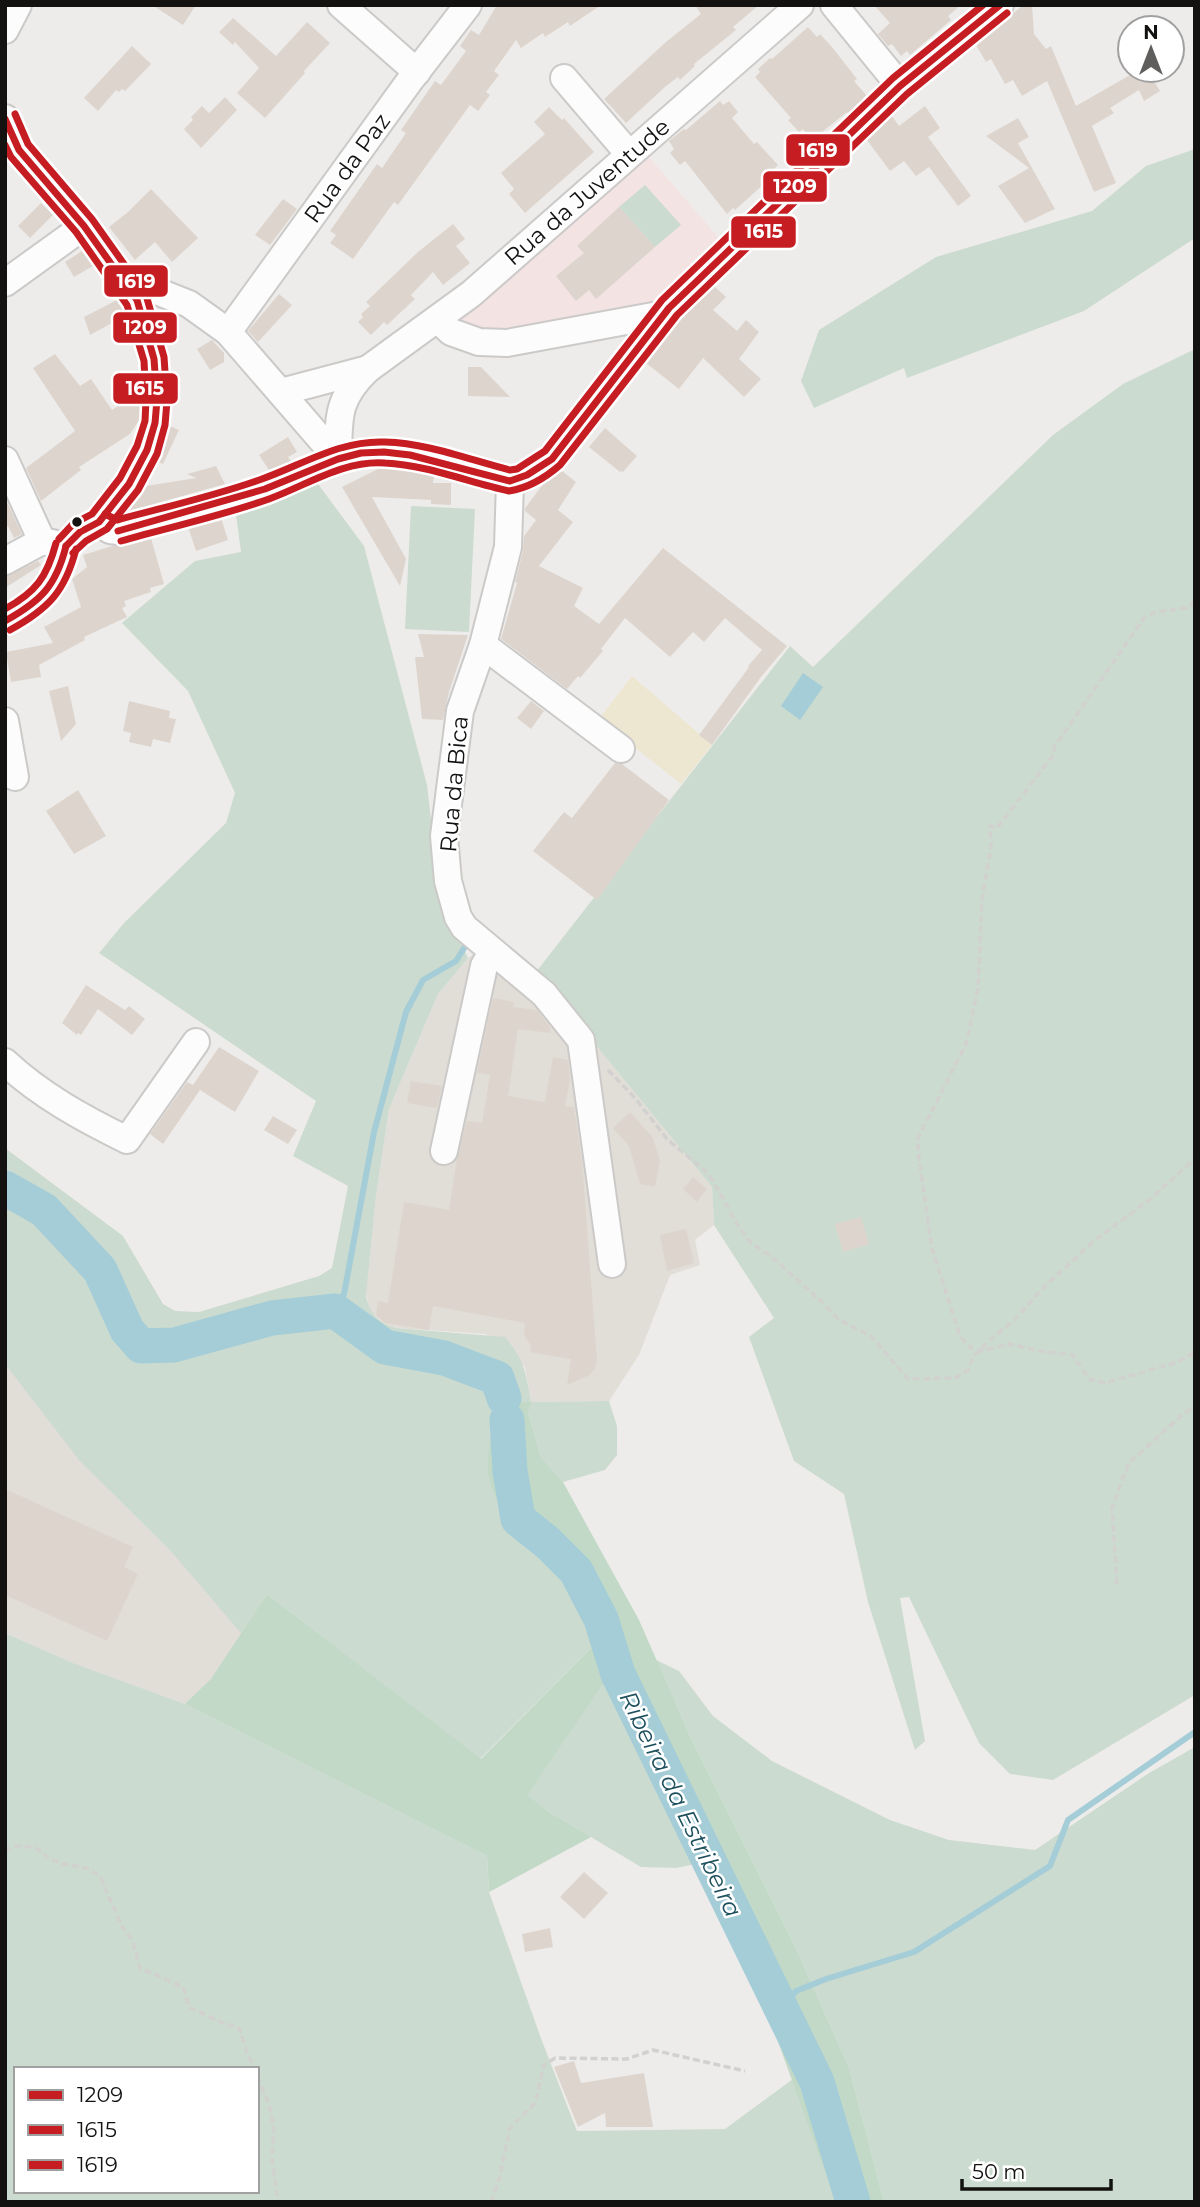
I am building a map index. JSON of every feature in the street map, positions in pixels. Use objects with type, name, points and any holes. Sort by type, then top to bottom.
[{"type":"street","points":[[5,30],[18,5]]},
{"type":"street","points":[[341,5],[416,72]]},
{"type":"street","name":"Rua da Paz","points":[[228,332],[416,72],[468,5]]},
{"type":"street","name":"Rua da Juventude","points":[[368,369],[471,294],[800,5]]},
{"type":"street","points":[[834,5],[900,86]]},
{"type":"street","points":[[5,561],[80,532],[265,489],[338,459],[373,452],[410,455],[510,481],[521,479],[552,459],[664,314],[900,86],[1000,5]]},
{"type":"street","points":[[564,78],[629,154]]},
{"type":"street","points":[[5,118],[12,147],[85,226],[137,300],[146,326],[154,359],[158,400],[155,423],[147,450],[108,527]]},
{"type":"street","points":[[5,282],[85,226]]},
{"type":"street","points":[[121,277],[189,304],[228,332],[338,459]]},
{"type":"street","points":[[437,319],[451,332],[479,342],[507,343],[664,314]]},
{"type":"street","points":[[281,393],[368,369]]},
{"type":"street","points":[[338,459],[339,420],[343,400],[353,384],[368,369]]},
{"type":"street","points":[[5,460],[54,544],[61,569],[48,591],[26,610],[5,621]]},
{"type":"street","name":"Rua da Bica","points":[[510,481],[508,547],[483,645],[460,711],[444,836],[449,881],[458,917],[464,927],[544,994],[581,1040],[612,1264]]},
{"type":"street","points":[[483,645],[621,749]]},
{"type":"street","points":[[5,721],[15,777]]},
{"type":"street","points":[[444,1151],[484,966],[492,952]]},
{"type":"street","points":[[5,1062],[86,1120],[127,1140],[196,1042]]},
{"type":"path","points":[[1195,601],[1187,608],[1155,611],[1144,618],[1055,746],[1052,757],[997,828],[990,826],[991,848],[982,900],[978,988],[967,1044],[918,1138],[932,1249],[960,1336],[969,1347],[980,1351],[1010,1344],[1073,1355],[1089,1378],[1105,1384],[1178,1362],[1195,1352]]},
{"type":"path","points":[[608,1069],[667,1139],[709,1174],[750,1242],[792,1275],[838,1319],[871,1336],[908,1379],[955,1378],[968,1370],[974,1357],[1095,1241],[1148,1201],[1195,1157]]},
{"type":"path","points":[[1117,1584],[1112,1508],[1125,1473],[1130,1462],[1195,1406]]},
{"type":"path","points":[[5,1851],[16,1846],[35,1847],[63,1864],[86,1868],[100,1876],[121,1925],[132,1940],[141,1968],[183,1987],[190,2007],[239,2028],[254,2067]]},
{"type":"path","points":[[491,2202],[499,2180],[510,2128],[535,2103],[544,2065],[555,2058],[627,2059],[653,2050],[746,2071]]},
{"type":"path","points":[[259,2082],[269,2104],[274,2129],[272,2159],[278,2202]]},
{"type":"shaded area","points":[[648,156],[723,243],[662,302],[498,333],[452,320]]},
{"type":"shaded area","points":[[492,941],[536,972],[712,1187],[714,1225],[695,1240],[700,1265],[670,1275],[639,1355],[609,1401],[531,1402],[525,1367],[486,1334],[396,1328],[383,1325],[370,1311],[366,1293],[376,1196],[389,1109],[438,994],[468,958]]},
{"type":"shaded area","points":[[5,1305],[281,1627],[220,1711],[185,1704],[73,1663],[5,1633]]},
{"type":"green space","points":[[1195,149],[1195,238],[1084,311],[907,378],[904,368],[814,408],[801,381],[819,330],[936,257],[1092,211],[1146,166]]},
{"type":"green space","points":[[645,185],[681,225],[655,247],[619,207]]},
{"type":"green space","points":[[1195,349],[1195,1695],[1053,1780],[1010,1774],[979,1743],[909,1597],[900,1598],[925,1741],[915,1750],[868,1602],[844,1494],[794,1461],[749,1337],[774,1318],[714,1225],[712,1187],[536,972],[790,646],[813,667],[1053,435],[1123,384]]},
{"type":"green space","points":[[318,484],[364,546],[427,785],[434,845],[456,933],[468,958],[438,994],[389,1109],[376,1196],[366,1296],[373,1313],[384,1323],[396,1328],[505,1337],[524,1368],[531,1402],[609,1401],[617,1426],[617,1455],[605,1470],[563,1482],[541,1457],[528,1413],[531,1403],[498,1500],[573,1580],[598,1641],[480,1759],[267,1594],[241,1633],[170,1550],[79,1460],[5,1364],[5,1148],[123,1236],[163,1304],[175,1311],[199,1312],[319,1276],[332,1268],[348,1186],[293,1156],[316,1101],[99,953],[124,923],[226,823],[235,793],[188,691],[122,623],[195,561],[241,552],[235,507]]},
{"type":"green space","points":[[411,506],[475,509],[469,632],[405,629]]},
{"type":"green space","points":[[531,1402],[528,1413],[541,1457],[563,1482],[639,1620],[689,1734],[793,1942],[849,2068],[884,2202],[836,2202],[772,2025],[699,1850],[628,1715],[611,1672],[527,1795],[549,1812],[591,1837],[489,1892],[487,1856],[185,1704],[211,1679],[267,1594],[481,1759],[598,1641],[573,1580],[498,1500],[492,1488],[489,1452],[500,1404]]},
{"type":"green space","points":[[5,1633],[73,1663],[185,1704],[487,1856],[489,1892],[577,2131],[725,2129],[793,2079],[836,2202],[5,2202]]},
{"type":"green space","points":[[656,1660],[679,1671],[713,1716],[772,1761],[890,1820],[949,1840],[1035,1850],[1149,1773],[1195,1747],[1195,2202],[884,2202],[849,2068],[793,1942],[689,1734]]},
{"type":"green space","points":[[610,1671],[628,1715],[699,1850],[702,1859],[700,1863],[676,1868],[641,1867],[549,1812],[526,1795]]},
{"type":"sand","points":[[632,676],[712,745],[681,784],[599,719]]},
{"type":"water","points":[[803,673],[823,687],[800,720],[781,706]]},
{"type":"building","points":[[152,5],[196,5],[183,25]]},
{"type":"building","points":[[497,5],[601,5],[570,26],[568,22],[545,37],[543,33],[521,48],[516,40],[494,71],[499,75],[486,92],[490,95],[478,111],[470,105],[398,205],[394,202],[353,259],[330,243],[336,235],[330,231],[377,164],[382,168],[406,133],[401,130],[435,81],[441,85],[466,51],[460,46],[471,30],[479,35]]},
{"type":"building","points":[[695,5],[759,5],[733,27],[736,30],[694,64],[680,80],[678,77],[666,86],[626,123],[604,99],[701,14]]},
{"type":"building","points":[[874,5],[961,5],[948,16],[951,20],[910,55],[907,51],[901,56],[892,44],[888,46],[878,34],[890,23]]},
{"type":"building","points":[[1023,5],[1032,5],[1034,34],[1046,49],[1051,46],[1076,106],[1116,83],[1156,84],[1160,91],[1144,101],[1139,90],[1110,108],[1114,113],[1092,126],[1116,183],[1094,192],[1047,81],[1022,96],[1013,80],[1005,84],[991,59],[986,62],[976,45]]},
{"type":"building","points":[[233,18],[276,56],[307,22],[330,43],[265,118],[237,93],[259,68],[235,42],[233,45],[219,32]]},
{"type":"building","points":[[808,27],[817,37],[820,34],[832,47],[867,96],[848,114],[847,112],[812,140],[803,129],[799,132],[788,120],[791,118],[755,77],[760,72],[758,69]]},
{"type":"building","points":[[132,46],[151,64],[125,91],[116,90],[98,111],[84,98]]},
{"type":"building","points":[[225,97],[237,110],[201,148],[184,129],[202,106],[209,113]]},
{"type":"building","points":[[720,101],[723,105],[729,101],[738,112],[732,118],[754,144],[757,142],[778,165],[771,172],[774,175],[727,214],[685,161],[680,165],[670,153],[674,149],[669,141]]},
{"type":"building","points":[[925,106],[940,128],[928,137],[971,196],[958,206],[929,167],[916,176],[904,161],[890,171],[867,140],[892,116],[899,126]]},
{"type":"building","points":[[549,107],[562,120],[564,118],[594,152],[525,213],[509,194],[514,189],[501,173],[545,134],[534,122]]},
{"type":"building","points":[[1018,118],[1029,137],[1018,143],[1055,209],[1025,223],[998,186],[1029,168],[986,136]]},
{"type":"building","points":[[151,189],[198,238],[172,262],[155,242],[135,260],[109,227]]},
{"type":"building","points":[[283,199],[297,209],[270,245],[255,235]]},
{"type":"building","points":[[41,203],[53,215],[30,238],[18,226]]},
{"type":"building","points":[[619,207],[655,247],[596,299],[589,290],[576,301],[556,276],[584,253],[577,246]]},
{"type":"building","points":[[453,224],[465,239],[456,246],[470,263],[443,285],[433,272],[411,295],[415,299],[387,325],[384,322],[371,335],[358,322],[363,317],[361,314],[370,306],[366,302],[418,252]]},
{"type":"building","points":[[82,251],[93,266],[74,277],[65,262]]},
{"type":"building","points":[[714,286],[726,297],[713,310],[737,331],[746,320],[759,332],[739,359],[761,379],[744,397],[703,358],[679,389],[646,363],[681,319]]},
{"type":"building","points":[[279,294],[292,305],[258,342],[248,331]]},
{"type":"building","points":[[117,300],[123,307],[125,316],[90,335],[84,317]]},
{"type":"building","points":[[212,340],[224,353],[224,362],[210,370],[197,349]]},
{"type":"building","points":[[55,354],[80,386],[91,379],[112,410],[138,393],[141,400],[139,420],[130,434],[79,467],[81,470],[41,501],[26,468],[75,431],[33,368]]},
{"type":"building","points":[[468,367],[481,367],[510,397],[468,396]]},
{"type":"building","points":[[170,426],[179,430],[163,464],[158,462]]},
{"type":"building","points":[[605,428],[637,456],[623,472],[589,447]]},
{"type":"building","points":[[288,437],[297,452],[288,457],[291,461],[269,470],[259,455]]},
{"type":"building","points":[[216,466],[225,484],[129,511],[146,486],[196,478],[187,474]]},
{"type":"building","points":[[380,468],[434,477],[433,483],[451,483],[451,505],[431,504],[431,500],[372,497],[406,559],[400,586],[342,487]]},
{"type":"building","points":[[562,471],[576,482],[558,510],[573,522],[539,566],[583,588],[574,606],[599,624],[663,548],[787,646],[712,745],[699,735],[762,650],[725,618],[704,642],[693,632],[670,657],[625,618],[601,649],[603,651],[567,689],[501,639],[517,583],[515,582],[524,536],[536,520],[525,508],[544,483]]},
{"type":"building","points":[[5,498],[22,534],[14,538],[8,526],[5,528]]},
{"type":"building","points":[[221,518],[228,540],[196,551],[188,527]]},
{"type":"building","points":[[151,538],[164,584],[150,588],[151,592],[124,601],[126,606],[122,608],[127,617],[84,637],[85,640],[39,665],[41,677],[11,682],[6,652],[53,643],[44,627],[81,607],[72,579],[87,567],[83,555]]},
{"type":"building","points":[[38,561],[41,565],[5,588],[5,577]]},
{"type":"building","points":[[418,634],[468,635],[449,692],[443,720],[422,719],[415,657],[424,657]]},
{"type":"building","points":[[68,686],[76,724],[61,741],[49,691]]},
{"type":"building","points":[[129,701],[170,711],[169,718],[176,719],[170,743],[153,739],[151,747],[129,742],[131,733],[123,731]]},
{"type":"building","points":[[531,701],[544,711],[531,729],[517,718]]},
{"type":"building","points":[[615,763],[622,764],[669,800],[597,900],[533,851],[564,812],[572,818]]},
{"type":"building","points":[[78,790],[106,836],[74,854],[46,811]]},
{"type":"building","points":[[86,985],[125,1010],[129,1006],[145,1019],[132,1035],[98,1009],[81,1035],[77,1035],[62,1023]]},
{"type":"building","points":[[493,998],[514,1002],[513,1007],[537,1010],[550,1027],[550,1033],[518,1029],[508,1096],[545,1102],[553,1057],[568,1060],[570,1079],[565,1106],[574,1107],[582,1161],[597,1360],[590,1375],[567,1385],[571,1359],[530,1352],[531,1346],[524,1335],[525,1323],[433,1306],[429,1330],[385,1323],[376,1315],[378,1301],[388,1303],[404,1202],[449,1210],[457,1158],[467,1121],[482,1123],[490,1075],[477,1073]]},
{"type":"building","points":[[219,1047],[259,1071],[235,1112],[200,1090],[163,1144],[150,1134],[187,1082],[193,1085]]},
{"type":"building","points":[[411,1081],[442,1086],[437,1108],[407,1103]]},
{"type":"building","points":[[630,1112],[653,1138],[660,1161],[655,1187],[640,1184],[629,1146],[613,1128]]},
{"type":"building","points":[[273,1116],[297,1130],[288,1144],[264,1130]]},
{"type":"building","points":[[693,1177],[707,1189],[697,1202],[683,1189]]},
{"type":"building","points":[[861,1217],[869,1244],[843,1252],[835,1224]]},
{"type":"building","points":[[686,1229],[694,1263],[667,1271],[660,1235]]},
{"type":"building","points":[[5,1489],[133,1547],[124,1567],[138,1574],[107,1641],[5,1595]]},
{"type":"building","points":[[584,1872],[608,1893],[584,1919],[560,1897]]},
{"type":"building","points":[[550,1928],[553,1947],[525,1952],[522,1934]]},
{"type":"building","points":[[574,2061],[581,2083],[644,2073],[653,2127],[606,2127],[605,2113],[578,2127],[554,2067]]},
{"type":"waterway","points":[[335,1311],[344,1294],[374,1132],[406,1012],[423,980],[456,961],[466,945]]},
{"type":"waterway","name":"Ribeira da Estribeira","points":[[5,1188],[44,1210],[100,1270],[127,1330],[141,1346],[174,1345],[272,1318],[335,1311],[385,1347],[444,1358],[497,1378],[504,1398]]},
{"type":"waterway","name":"Ribeira da Estribeira","points":[[507,1420],[510,1471],[518,1519],[548,1543],[576,1571],[601,1619],[618,1674],[817,2082],[853,2202]]},
{"type":"waterway","points":[[782,2009],[796,1991],[914,1952],[1050,1866],[1068,1820],[1195,1732]]},
{"type":"transit line","name":"1619","points":[[105,514],[117,520],[190,501],[262,479],[337,449],[368,442],[417,445],[510,470],[517,469],[545,451],[662,300],[893,78],[983,5]]},
{"type":"transit line","name":"1209","points":[[118,531],[265,489],[338,459],[361,453],[410,455],[510,481],[527,475],[552,459],[669,308],[900,86],[1000,5]]},
{"type":"transit line","name":"1615","points":[[121,541],[251,505],[355,465],[401,464],[509,491],[523,488],[543,478],[560,465],[677,315],[907,94],[1007,13]]},
{"type":"transit line","name":"1619","points":[[15,114],[28,144],[92,219],[146,295],[164,357],[167,401],[165,425],[157,454],[138,490],[107,529],[86,541],[73,553]]},
{"type":"transit line","name":"1209","points":[[5,119],[19,150],[84,226],[137,300],[154,359],[157,400],[155,423],[147,450],[129,484],[99,522],[80,532],[66,546]]},
{"type":"transit line","name":"1615","points":[[5,145],[11,157],[76,232],[127,305],[144,361],[145,421],[137,446],[120,478],[92,514],[73,524],[59,539]]},
{"type":"transit line","name":"1619","points":[[5,609],[25,596],[39,582],[49,565],[56,543]]},
{"type":"transit line","name":"1209","points":[[5,621],[45,591],[57,572],[66,546]]},
{"type":"transit line","name":"1615","points":[[10,630],[35,615],[53,598],[66,577],[76,549]]}]
